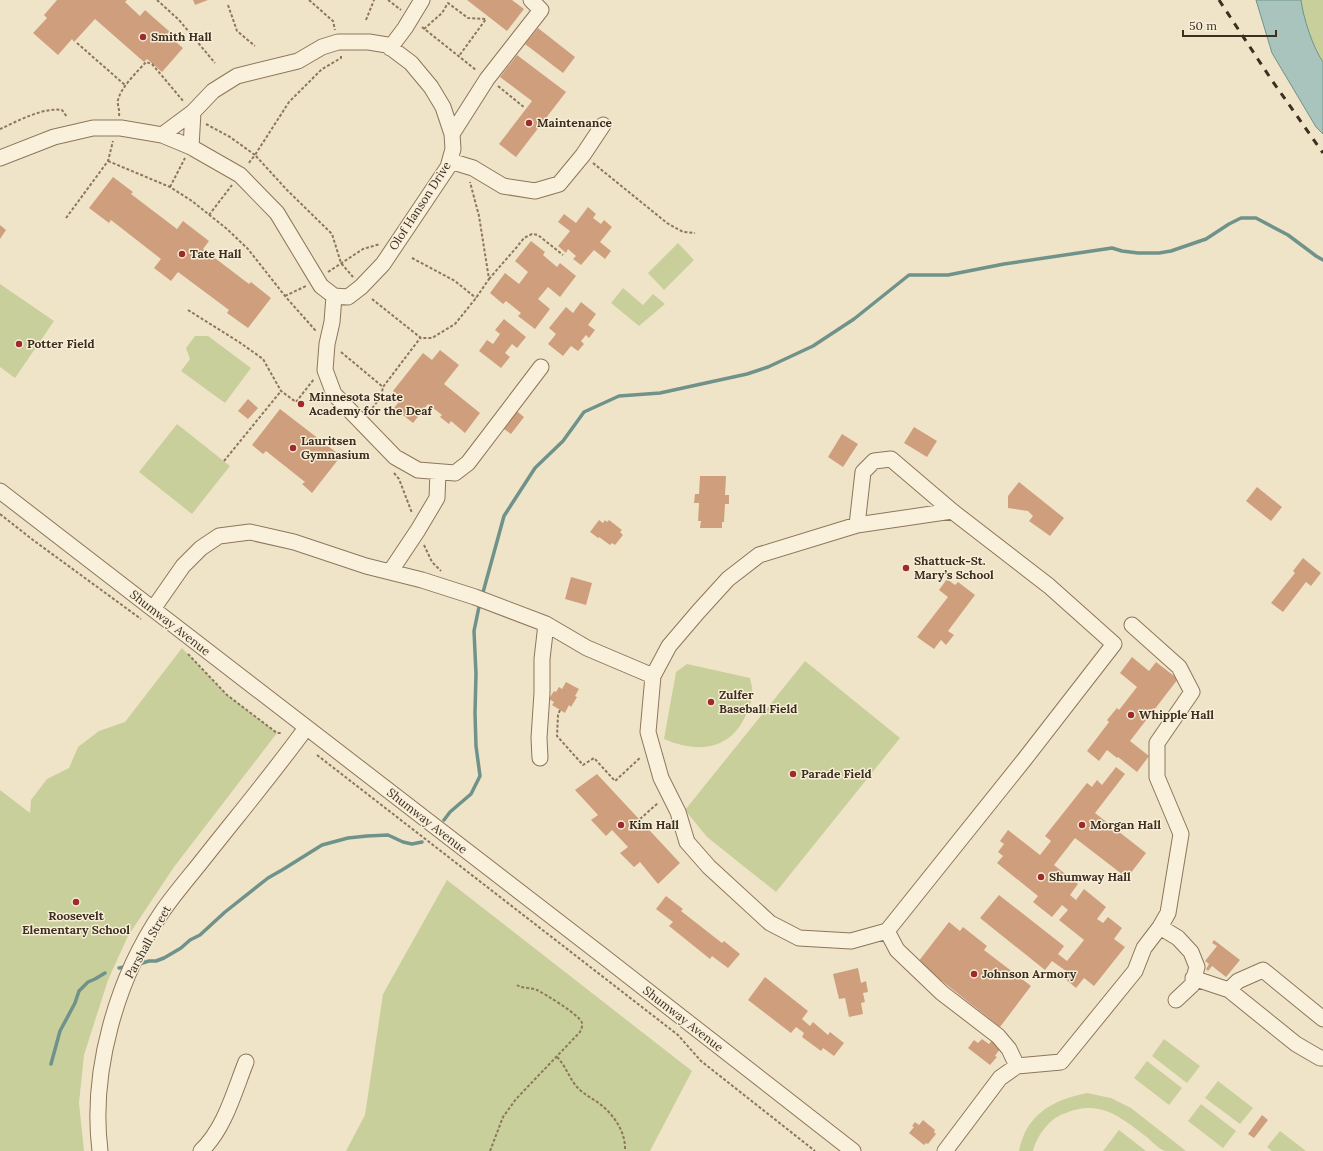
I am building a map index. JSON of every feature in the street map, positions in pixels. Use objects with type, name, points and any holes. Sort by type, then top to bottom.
[{"type":"street","points":[[390,48],[422,0]]},
{"type":"street","points":[[452,134],[540,10],[531,0]]},
{"type":"street","name":"Olof Hanson Drive","points":[[162,134],[193,112],[213,91],[237,76],[298,61],[322,47],[338,42],[370,42],[386,45],[411,63],[431,87],[443,107],[452,134],[453,149],[450,161],[444,174],[383,264],[361,287],[348,297],[334,296]]},
{"type":"street","points":[[191,147],[193,112]]},
{"type":"street","points":[[450,161],[473,168],[504,186],[535,191],[559,184],[583,154],[603,125]]},
{"type":"street","points":[[0,158],[54,138],[93,128],[116,128],[162,134],[191,147],[240,175],[277,213],[321,286],[334,296],[325,370],[334,394],[395,457],[418,470],[455,473],[468,463],[541,367]]},
{"type":"street","points":[[857,526],[863,472],[874,461],[891,459],[952,511],[1049,586],[1114,644],[1024,760],[887,931],[851,941],[799,938],[770,923],[709,867],[687,842],[678,812],[661,778],[648,732],[653,676],[670,646],[698,612],[728,579],[759,555],[857,526],[952,511]]},
{"type":"street","points":[[390,572],[437,498],[438,472]]},
{"type":"street","name":"Shumway Avenue","points":[[0,491],[148,615],[306,728],[597,951],[853,1151]]},
{"type":"street","points":[[148,615],[183,566],[201,548],[219,536],[250,532],[294,542],[366,566],[422,580],[480,600],[546,624],[587,648],[653,676]]},
{"type":"street","points":[[540,758],[539,738],[542,693],[542,658],[546,624]]},
{"type":"street","points":[[945,1151],[1000,1078],[1017,1066],[1061,1062],[1135,971],[1144,948],[1160,927],[1168,913],[1181,834],[1157,777],[1157,743],[1192,692],[1178,667],[1132,625]]},
{"type":"street","name":"Parshall Street","points":[[100,1151],[98,1103],[102,1065],[111,1023],[122,990],[141,948],[162,912],[306,728]]},
{"type":"street","points":[[1160,927],[1178,938],[1191,952],[1197,967],[1192,985],[1176,1000]]},
{"type":"street","points":[[887,931],[897,950],[942,994],[998,1036],[1009,1049],[1017,1066]]},
{"type":"street","points":[[1229,990],[1238,980],[1262,970],[1323,1019]]},
{"type":"street","points":[[1194,978],[1229,990],[1296,1044],[1320,1058],[1323,1058]]},
{"type":"street","points":[[201,1151],[225,1117],[246,1062]]},
{"type":"path","points":[[157,0],[180,20],[215,63]]},
{"type":"path","points":[[255,154],[275,126],[289,102],[322,69],[341,58],[333,21],[309,0]]},
{"type":"path","points":[[366,20],[374,0]]},
{"type":"path","points":[[424,29],[442,13],[448,3],[468,18],[486,19],[459,56]]},
{"type":"path","points":[[228,5],[237,31],[255,46]]},
{"type":"path","points":[[411,18],[525,108]]},
{"type":"path","points":[[77,43],[125,86]]},
{"type":"path","points":[[66,218],[108,161],[120,112],[118,101],[125,86],[146,62],[152,64],[193,112],[205,123],[230,137],[255,154],[286,190],[332,234],[341,263],[361,287]]},
{"type":"path","points":[[0,129],[39,113],[53,109],[62,110],[67,117]]},
{"type":"path","points":[[583,154],[667,224],[683,232],[695,233]]},
{"type":"path","points":[[108,161],[170,187],[192,201],[227,229],[248,249],[285,296],[315,330],[314,337]]},
{"type":"path","points":[[468,175],[478,216],[489,279]]},
{"type":"path","points":[[372,299],[421,338],[432,338],[455,324],[489,279],[524,238],[532,234],[538,235],[564,255]]},
{"type":"path","points":[[285,296],[318,280],[341,263],[364,249],[386,242],[394,248]]},
{"type":"path","points":[[412,258],[455,281],[476,298]]},
{"type":"path","points":[[188,310],[263,359],[281,391],[296,402],[314,379]]},
{"type":"path","points":[[341,352],[383,387],[421,338]]},
{"type":"path","points":[[313,373],[315,384]]},
{"type":"path","points":[[224,461],[281,391]]},
{"type":"path","points":[[390,468],[399,479],[432,562],[442,572]]},
{"type":"path","points":[[0,514],[33,540],[148,615]]},
{"type":"path","points":[[187,653],[227,695],[277,733],[282,733]]},
{"type":"path","points":[[560,710],[558,715],[557,736],[583,764],[594,758],[615,782],[645,754]]},
{"type":"path","points":[[317,755],[678,1035],[701,1061],[816,1151]]},
{"type":"path","points":[[640,819],[660,800]]},
{"type":"path","points":[[490,1151],[503,1117],[528,1086],[580,1032],[582,1027],[582,1023],[564,1006],[538,990],[517,985]]},
{"type":"path","points":[[557,1057],[581,1091],[600,1104],[613,1116],[622,1131],[625,1151]]},
{"type":"green space","points":[[1282,0],[1323,0],[1323,100]]},
{"type":"green space","points":[[678,243],[694,260],[664,290],[648,273]]},
{"type":"green space","name":"Potter Field","points":[[0,284],[54,321],[15,378],[0,367]]},
{"type":"green space","points":[[623,288],[643,305],[653,294],[665,304],[639,326],[611,303]]},
{"type":"green space","points":[[195,336],[208,336],[251,368],[225,403],[181,371],[190,359],[186,348]]},
{"type":"green space","points":[[177,424],[230,466],[192,514],[139,472]]},
{"type":"green space","name":"Roosevelt Elementary School","points":[[182,648],[227,695],[277,733],[174,867],[128,936],[108,980],[84,1055],[79,1103],[84,1151],[0,1151],[0,790],[30,813],[31,800],[47,779],[69,768],[78,747],[99,731],[125,722]]},
{"type":"green space","name":"Parade Field","points":[[805,661],[900,738],[776,892],[707,837],[685,810]]},
{"type":"green space","name":"Zulfer Baseball Field","points":[[687,664],[750,678],[752,692],[751,703],[748,711],[738,728],[730,737],[721,743],[699,747],[688,746],[664,739],[676,672]]},
{"type":"green space","points":[[447,880],[692,1071],[650,1151],[346,1151],[365,1115],[383,994]]},
{"type":"green space","points":[[1164,1039],[1200,1066],[1187,1083],[1152,1056]]},
{"type":"green space","points":[[1147,1061],[1182,1088],[1169,1105],[1134,1078]]},
{"type":"green space","points":[[1218,1081],[1253,1108],[1240,1124],[1205,1098]]},
{"type":"green space","points":[[1087,1093],[1111,1098],[1131,1108],[1186,1151],[1165,1151],[1118,1117],[1099,1109],[1088,1108],[1063,1114],[1053,1120],[1040,1134],[1033,1151],[1019,1151],[1028,1127],[1043,1111],[1063,1100]]},
{"type":"green space","points":[[1201,1104],[1236,1131],[1223,1148],[1188,1121]]},
{"type":"green space","points":[[1119,1130],[1146,1151],[1103,1151]]},
{"type":"green space","points":[[1280,1131],[1306,1151],[1272,1151],[1267,1147]]},
{"type":"water","points":[[1256,0],[1301,0],[1309,32],[1323,62],[1323,134],[1316,127],[1272,53]]},
{"type":"building","name":"Smith Hall","points":[[57,0],[127,0],[125,2],[140,16],[145,10],[170,32],[167,34],[183,48],[162,72],[147,59],[144,62],[95,19],[74,42],[72,39],[58,55],[33,33],[47,18],[44,15]]},
{"type":"building","points":[[193,0],[208,0],[195,5]]},
{"type":"building","points":[[467,0],[512,0],[524,9],[507,31]]},
{"type":"building","points":[[538,28],[575,57],[563,73],[525,44]]},
{"type":"building","name":"Maintenance","points":[[517,55],[566,92],[516,157],[499,144],[532,101],[500,77]]},
{"type":"building","name":"Tate Hall","points":[[113,177],[133,192],[131,194],[177,229],[183,221],[209,241],[203,249],[249,284],[251,282],[271,298],[248,328],[227,313],[229,310],[178,272],[171,281],[154,268],[161,259],[111,220],[109,223],[89,208]]},
{"type":"building","points":[[588,207],[596,214],[593,218],[601,224],[604,220],[612,227],[600,242],[611,251],[605,259],[594,250],[581,265],[573,259],[576,256],[568,249],[566,253],[558,246],[570,231],[558,222],[564,214],[576,223]]},
{"type":"building","points":[[0,225],[6,230],[0,239]]},
{"type":"building","points":[[531,241],[545,252],[543,255],[557,267],[560,263],[576,276],[560,297],[548,287],[538,299],[550,309],[535,329],[518,316],[521,313],[506,301],[503,304],[490,293],[505,273],[519,284],[528,272],[515,261]]},
{"type":"building","points":[[581,302],[596,314],[588,325],[595,330],[589,338],[586,335],[581,341],[584,344],[578,351],[571,346],[563,356],[548,344],[556,334],[549,328],[566,307],[573,313]]},
{"type":"building","points":[[504,319],[526,337],[517,348],[512,344],[505,353],[510,357],[501,368],[479,351],[487,340],[493,344],[500,334],[495,330]]},
{"type":"building","points":[[440,350],[459,365],[444,384],[480,413],[465,433],[451,421],[449,424],[440,417],[442,415],[428,404],[413,423],[394,408],[402,398],[393,391],[423,353],[432,360]]},
{"type":"building","points":[[248,399],[258,408],[248,419],[238,411]]},
{"type":"building","name":"Lauritsen Gymnasium","points":[[280,409],[341,456],[312,493],[302,484],[305,482],[266,451],[263,454],[252,445]]},
{"type":"building","points":[[514,409],[524,417],[511,434],[501,427]]},
{"type":"building","points":[[914,427],[937,441],[927,457],[904,443]]},
{"type":"building","points":[[842,434],[858,444],[843,467],[828,457]]},
{"type":"building","points":[[700,476],[726,476],[725,495],[729,495],[729,504],[725,504],[724,522],[722,522],[722,528],[700,528],[701,521],[698,521],[699,503],[694,503],[695,494],[699,494]]},
{"type":"building","points":[[1019,482],[1064,518],[1050,536],[1029,521],[1033,516],[1028,511],[1008,508],[1008,496]]},
{"type":"building","points":[[1257,487],[1282,507],[1271,521],[1246,501]]},
{"type":"building","points":[[599,520],[603,523],[605,520],[607,522],[609,520],[622,530],[620,532],[623,535],[615,545],[612,543],[610,545],[590,532]]},
{"type":"building","points":[[1303,558],[1321,573],[1311,586],[1306,582],[1283,612],[1271,603],[1295,573],[1293,571]]},
{"type":"building","points":[[571,577],[592,583],[586,605],[565,599]]},
{"type":"building","points":[[947,579],[955,585],[958,582],[975,595],[948,631],[954,635],[946,645],[941,640],[934,649],[917,637],[948,597],[939,590]]},
{"type":"building","name":"Whipple Hall","points":[[1132,657],[1149,671],[1156,662],[1178,679],[1130,741],[1149,756],[1137,772],[1107,750],[1099,761],[1087,751],[1109,722],[1107,720],[1117,708],[1119,710],[1137,687],[1120,673]]},
{"type":"building","points":[[566,682],[579,689],[575,696],[577,697],[571,707],[569,705],[565,713],[552,705],[554,702],[549,699],[554,691],[556,692],[559,687],[562,689]]},
{"type":"building","points":[[1116,767],[1125,774],[1095,813],[1146,853],[1127,878],[1075,838],[1054,865],[1078,884],[1070,895],[1076,900],[1084,889],[1106,907],[1097,919],[1103,923],[1108,917],[1122,928],[1114,939],[1125,947],[1094,986],[1084,978],[1076,988],[1062,976],[1066,971],[1052,961],[1045,970],[980,918],[999,895],[1064,946],[1058,954],[1067,961],[1084,940],[1059,920],[1068,910],[1062,905],[1052,917],[1033,902],[1038,896],[997,863],[1003,856],[998,852],[1004,844],[1000,841],[1008,830],[1040,855],[1051,841],[1045,836],[1087,783],[1092,787],[1097,780],[1102,785]]},
{"type":"building","name":"Kim Hall","points":[[597,774],[680,863],[658,884],[640,862],[634,867],[620,853],[628,847],[612,830],[606,836],[591,820],[598,815],[575,790]]},
{"type":"building","points":[[666,896],[683,909],[681,911],[722,943],[724,941],[740,954],[728,968],[712,956],[710,959],[669,926],[673,922],[656,909]]},
{"type":"building","name":"Johnson Armory","points":[[949,922],[960,931],[963,927],[987,946],[984,950],[1031,986],[1000,1027],[918,962]]},
{"type":"building","points":[[1214,940],[1240,960],[1226,977],[1212,966],[1208,971],[1206,969],[1209,964],[1205,961],[1217,946],[1212,943]]},
{"type":"building","points":[[858,968],[861,983],[866,981],[868,992],[863,993],[865,1002],[861,1003],[863,1014],[849,1017],[845,998],[839,999],[833,974]]},
{"type":"building","points":[[765,977],[808,1011],[802,1019],[810,1026],[813,1022],[828,1035],[830,1032],[844,1043],[834,1056],[823,1048],[821,1051],[802,1037],[804,1033],[796,1027],[791,1033],[748,1000]]},
{"type":"building","points":[[982,1039],[989,1044],[993,1039],[1002,1046],[995,1056],[997,1057],[990,1065],[968,1048],[974,1040],[978,1043]]},
{"type":"building","points":[[1262,1115],[1268,1120],[1254,1138],[1248,1134]]},
{"type":"building","points":[[923,1120],[935,1130],[934,1132],[936,1134],[928,1144],[926,1143],[924,1145],[909,1133],[914,1127],[912,1126],[915,1122],[919,1125]]},
{"type":"waterway","points":[[482,596],[504,516],[535,468],[563,441],[584,412],[619,396],[660,393],[747,374],[768,367],[813,346],[854,319],[909,275],[948,275],[1004,264],[1112,248],[1138,253],[1159,253],[1171,251],[1206,239],[1241,218],[1256,218],[1288,235],[1323,260]]},
{"type":"waterway","points":[[444,820],[450,812],[471,794],[480,776],[476,746],[476,674],[474,631],[480,602]]},
{"type":"waterway","points":[[139,964],[164,958],[181,948],[190,940],[200,935],[225,912],[268,878],[322,845],[348,838],[388,835],[403,842],[412,844],[422,842]]},
{"type":"waterway","points":[[119,968],[124,967]]},
{"type":"waterway","points":[[51,1064],[60,1031],[75,1003],[79,991],[88,982],[105,973]]},
{"type":"railway","points":[[1219,0],[1271,79],[1323,153]]},
{"type":"place","name":"Smith Hall","points":[[143,37]]},
{"type":"place","name":"Maintenance","points":[[529,123]]},
{"type":"place","name":"Tate Hall","points":[[182,254]]},
{"type":"place","name":"Potter Field","points":[[19,344]]},
{"type":"place","name":"Minnesota State Academy for the Deaf","points":[[301,404]]},
{"type":"place","name":"Lauritsen Gymnasium","points":[[293,448]]},
{"type":"place","name":"Shattuck-St. Mary’s School","points":[[906,568]]},
{"type":"place","name":"Zulfer Baseball Field","points":[[711,702]]},
{"type":"place","name":"Whipple Hall","points":[[1131,715]]},
{"type":"place","name":"Parade Field","points":[[793,774]]},
{"type":"place","name":"Kim Hall","points":[[621,825]]},
{"type":"place","name":"Morgan Hall","points":[[1082,825]]},
{"type":"place","name":"Shumway Hall","points":[[1041,877]]},
{"type":"place","name":"Roosevelt Elementary School","points":[[76,902]]},
{"type":"place","name":"Johnson Armory","points":[[974,974]]}]
